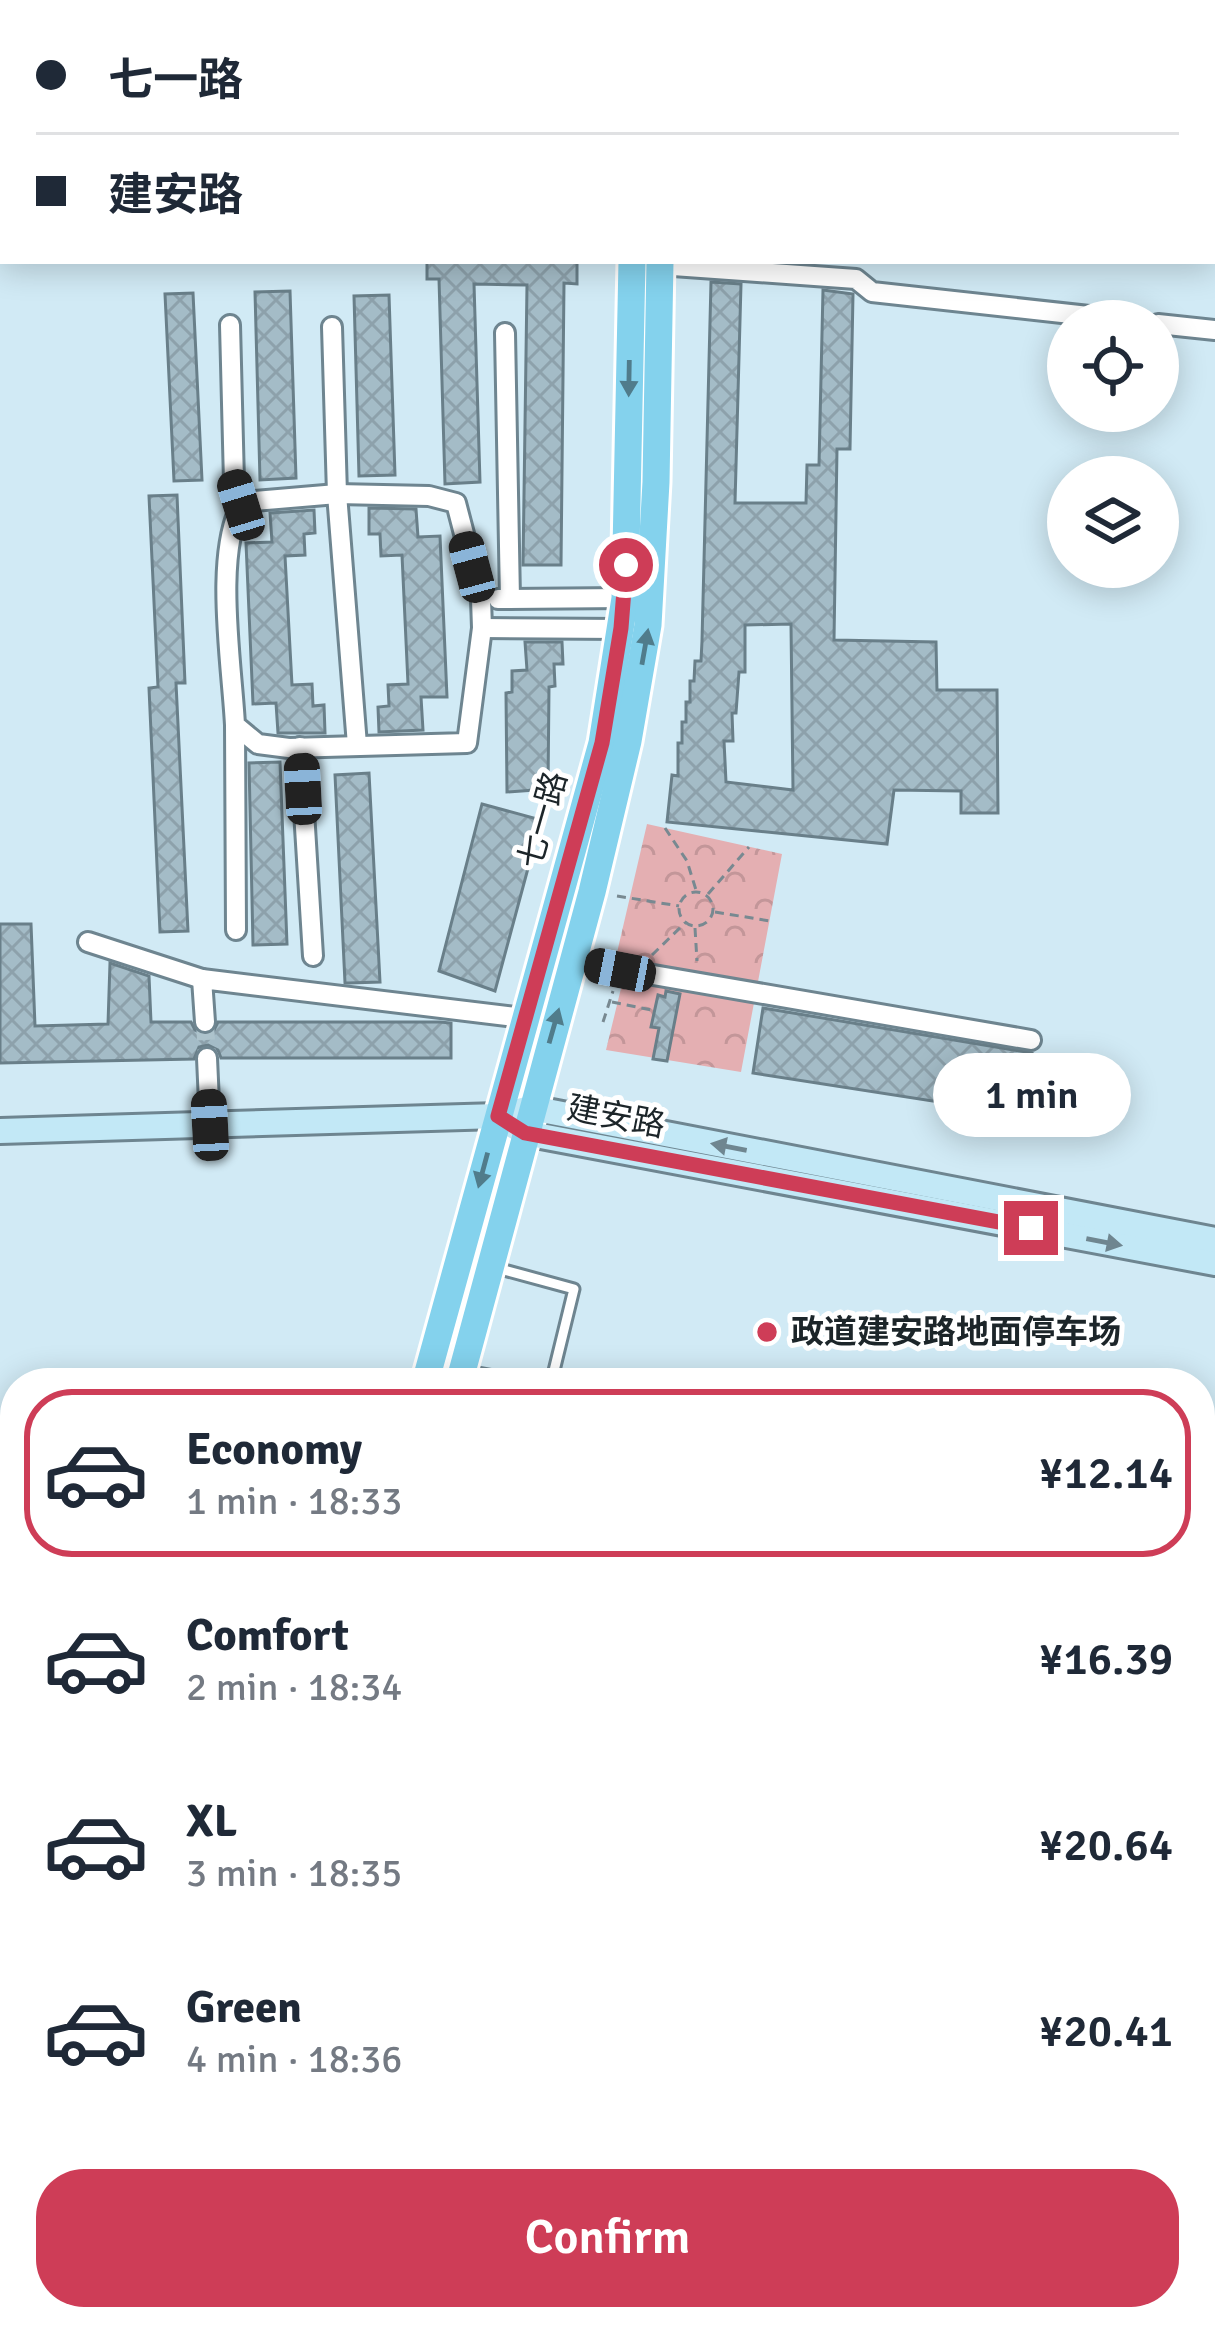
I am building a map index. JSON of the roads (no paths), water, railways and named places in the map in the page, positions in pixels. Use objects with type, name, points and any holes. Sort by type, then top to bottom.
[{"type":"main road","name":"七一路","points":[[429,1368],[602,743],[625,598],[650,264]]},
{"type":"main road","name":"七一路","points":[[464,1368],[592,892],[628,741],[649,625],[650,264]]},
{"type":"street","points":[[674,264],[856,279],[872,292],[1047,311]]},
{"type":"street","points":[[230,326],[234,482],[241,505],[231,522],[226,566],[235,725],[236,930]]},
{"type":"street","points":[[1179,326],[1215,330]]},
{"type":"street","points":[[332,327],[337,494],[357,745]]},
{"type":"street","points":[[505,333],[509,599]]},
{"type":"street","points":[[235,725],[258,743],[300,747],[467,743],[482,628],[481,599],[456,503],[429,496],[337,494],[241,505]]},
{"type":"street","points":[[481,599],[625,598]]},
{"type":"street","points":[[482,628],[621,628]]},
{"type":"street","points":[[300,747],[313,956]]},
{"type":"street","points":[[88,942],[202,979],[523,1018]]},
{"type":"street","points":[[572,961],[1031,1040]]},
{"type":"street","points":[[202,979],[205,1022]]},
{"type":"street","points":[[207,1058],[210,1125]]},
{"type":"street","points":[[0,1131],[498,1116]]},
{"type":"street","name":"建安路","points":[[498,1116],[1215,1263]]},
{"type":"street","points":[[528,1120],[1215,1240]]},
{"type":"lane","points":[[492,1267],[574,1289],[555,1368]]},
{"type":"tunnel","points":[[205,1022],[207,1058]]},
{"type":"place","name":"政道建安路地面停车场","points":[[767,1332]]}]
